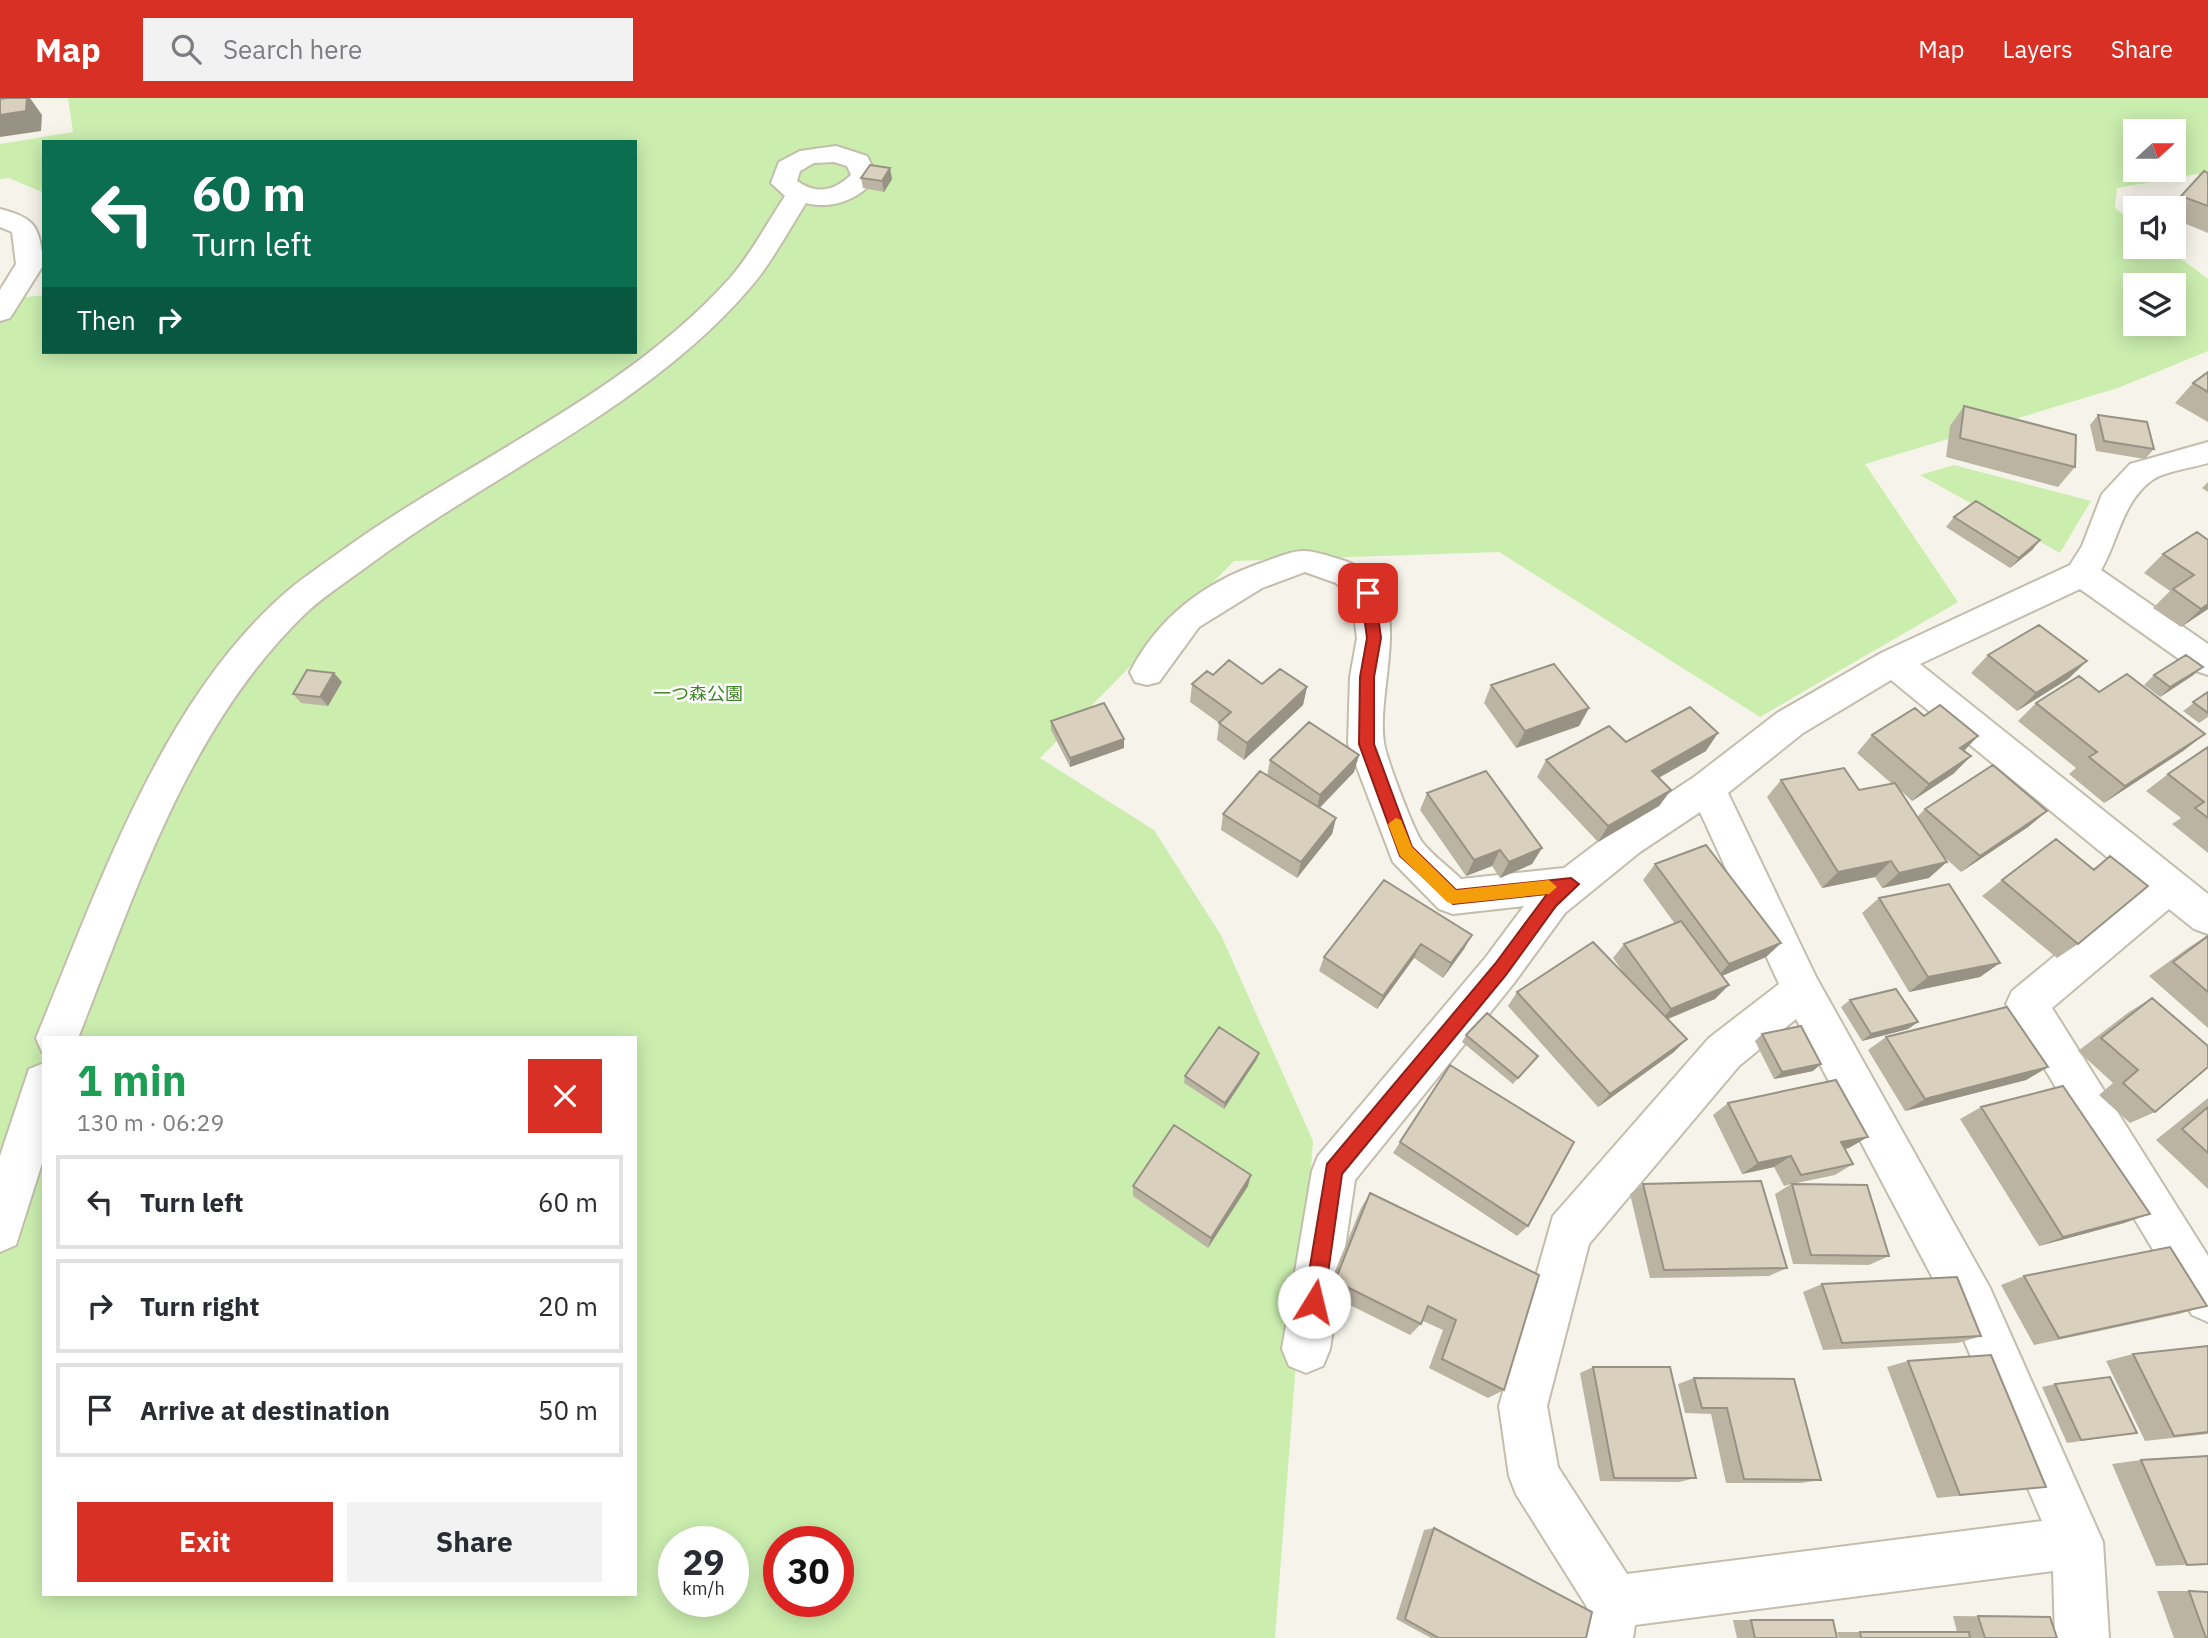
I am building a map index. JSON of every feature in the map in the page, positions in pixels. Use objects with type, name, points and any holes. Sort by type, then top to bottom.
[{"type":"street","points":[[59,1036],[140,832],[201,719],[248,652],[296,603],[396,528],[599,401],[671,348],[740,283],[799,195]]},
{"type":"street","points":[[0,218],[25,228],[30,264],[0,312]]},
{"type":"street","points":[[1306,1349],[1334,1171],[1500,970],[1551,901],[1627,841],[1707,788],[1790,723],[1893,662],[2082,574],[2098,547],[2113,502],[2141,472],[2208,452]]},
{"type":"street","points":[[1147,672],[1187,618],[1250,579],[1304,560],[1349,574],[1368,593],[1374,638],[1367,677],[1366,744],[1406,851],[1453,897],[1571,884]]},
{"type":"street","points":[[2082,574],[2208,662]]},
{"type":"street","points":[[1893,662],[2208,917]]},
{"type":"street","points":[[1707,788],[1802,990],[1973,1305],[2077,1542],[2082,1638]]},
{"type":"street","points":[[2169,885],[2027,1004],[2208,1300]]},
{"type":"street","points":[[1802,990],[1724,1052],[1569,1232],[1523,1406],[1534,1476],[1610,1620],[2077,1542]]},
{"type":"street","points":[[0,1229],[42,1090]]},
{"type":"green space","name":"一つ森公園","points":[[68,98],[2208,98],[2208,176],[2186,176],[2186,119],[2123,119],[2123,182],[2151,182],[2117,188],[2115,208],[2123,214],[2123,259],[2182,259],[2208,279],[2208,351],[2118,388],[1865,464],[1958,602],[1760,717],[1499,552],[1234,561],[1040,758],[1154,830],[1221,935],[1313,1141],[1275,1638],[0,1638],[0,300],[42,295],[42,354],[637,354],[637,140],[42,140],[42,192],[9,178],[0,179],[0,144],[73,132]]},
{"type":"green space","points":[[1954,465],[2091,501],[2060,553],[1920,475]]},
{"type":"building","points":[[27,98],[26,111],[0,115],[0,99]]},
{"type":"building","points":[[870,165],[890,168],[882,181],[861,178]]},
{"type":"building","points":[[2204,171],[2208,173],[2208,206],[2181,196]]},
{"type":"building","points":[[2208,372],[2208,392],[2193,383]]},
{"type":"building","points":[[1964,406],[2076,435],[2075,467],[1960,438]]},
{"type":"building","points":[[2098,415],[2147,422],[2154,449],[2104,441]]},
{"type":"building","points":[[1976,501],[2040,540],[2019,558],[1954,517]]},
{"type":"building","points":[[2197,532],[2208,540],[2208,604],[2201,609],[2173,589],[2194,575],[2163,554]]},
{"type":"building","points":[[2039,625],[2087,661],[2036,693],[1988,655]]},
{"type":"building","points":[[2186,655],[2203,667],[2170,687],[2154,675]]},
{"type":"building","points":[[1229,660],[1262,684],[1280,669],[1307,687],[1247,743],[1219,723],[1231,712],[1192,684],[1207,671],[1213,675]]},
{"type":"building","points":[[1554,664],[1589,708],[1525,731],[1491,685]]},
{"type":"building","points":[[307,670],[334,673],[320,697],[293,694]]},
{"type":"building","points":[[2127,674],[2205,734],[2125,786],[2089,757],[2097,752],[2036,703],[2079,676],[2099,692]]},
{"type":"building","points":[[2208,692],[2208,713],[2193,702]]},
{"type":"building","points":[[1104,703],[1124,739],[1070,758],[1051,721]]},
{"type":"building","points":[[1940,705],[1978,736],[1960,748],[1971,756],[1929,784],[1872,735],[1915,708],[1924,716]]},
{"type":"building","points":[[1690,707],[1718,733],[1652,771],[1671,790],[1608,826],[1546,760],[1609,726],[1626,742]]},
{"type":"building","points":[[1309,722],[1359,755],[1320,795],[1270,760]]},
{"type":"building","points":[[2208,747],[2208,818],[2195,808],[2204,802],[2168,774]]},
{"type":"building","points":[[1993,765],[2047,811],[1980,856],[1925,809]]},
{"type":"building","points":[[1844,768],[1859,790],[1895,783],[1947,862],[1899,873],[1891,861],[1838,872],[1781,780]]},
{"type":"building","points":[[1260,771],[1336,818],[1301,862],[1223,814]]},
{"type":"building","points":[[1486,771],[1542,848],[1509,862],[1500,850],[1474,860],[1427,793]]},
{"type":"building","points":[[2056,839],[2094,870],[2110,856],[2148,886],[2078,944],[2002,880]]},
{"type":"building","points":[[1706,845],[1781,943],[1729,964],[1655,864]]},
{"type":"building","points":[[1384,880],[1472,935],[1451,963],[1421,944],[1383,996],[1324,957]]},
{"type":"building","points":[[1949,884],[2000,963],[1928,977],[1879,898]]},
{"type":"building","points":[[1681,921],[1729,985],[1671,1009],[1624,944]]},
{"type":"building","points":[[2208,936],[2208,992],[2173,962]]},
{"type":"building","points":[[1593,942],[1687,1039],[1610,1094],[1517,992]]},
{"type":"building","points":[[1896,989],[1918,1022],[1871,1034],[1850,1000]]},
{"type":"building","points":[[2152,998],[2208,1046],[2208,1067],[2155,1112],[2123,1083],[2138,1070],[2101,1038]]},
{"type":"building","points":[[2007,1007],[2048,1067],[1925,1099],[1886,1037]]},
{"type":"building","points":[[1487,1013],[1538,1056],[1518,1078],[1466,1035]]},
{"type":"building","points":[[1801,1026],[1821,1064],[1782,1072],[1762,1034]]},
{"type":"building","points":[[1219,1027],[1259,1053],[1225,1103],[1185,1076]]},
{"type":"building","points":[[1450,1065],[1574,1142],[1528,1226],[1400,1142]]},
{"type":"building","points":[[1836,1080],[1868,1137],[1841,1142],[1853,1164],[1801,1175],[1791,1156],[1758,1163],[1728,1103]]},
{"type":"building","points":[[2063,1086],[2150,1214],[2063,1237],[1981,1107]]},
{"type":"building","points":[[2208,1107],[2208,1153],[2182,1129]]},
{"type":"building","points":[[1174,1125],[1251,1175],[1211,1238],[1133,1186]]},
{"type":"building","points":[[1761,1181],[1787,1268],[1664,1270],[1643,1184]]},
{"type":"building","points":[[1792,1184],[1867,1185],[1889,1256],[1811,1255]]},
{"type":"building","points":[[1370,1193],[1539,1275],[1504,1390],[1442,1359],[1456,1320],[1428,1306],[1421,1324],[1335,1281]]},
{"type":"building","points":[[2170,1247],[2207,1306],[2059,1338],[2024,1276]]},
{"type":"building","points":[[1957,1277],[1981,1336],[1842,1343],[1822,1284]]},
{"type":"building","points":[[2208,1346],[2208,1432],[2174,1436],[2133,1354]]},
{"type":"building","points":[[1991,1355],[2046,1487],[1960,1495],[1908,1361]]},
{"type":"building","points":[[1593,1367],[1670,1367],[1696,1478],[1614,1478]]},
{"type":"building","points":[[2110,1377],[2137,1433],[2081,1440],[2055,1384]]},
{"type":"building","points":[[1694,1378],[1794,1379],[1821,1480],[1744,1479],[1727,1408],[1702,1408]]},
{"type":"building","points":[[2208,1456],[2208,1564],[2187,1565],[2141,1460]]},
{"type":"building","points":[[1434,1528],[1592,1612],[1586,1638],[1439,1638],[1405,1619]]},
{"type":"building","points":[[2189,1591],[2208,1592],[2208,1638],[2206,1638]]},
{"type":"building","points":[[1978,1616],[2050,1617],[2057,1638],[1985,1638]]},
{"type":"building","points":[[1751,1620],[1833,1620],[1837,1638],[1755,1638]]},
{"type":"building","points":[[1860,1632],[1969,1632],[1970,1638],[1861,1638]]},
{"type":"slow traffic","points":[[1396,824],[1406,851],[1453,897],[1549,887]]},
{"type":"route","points":[[1314,1302],[1334,1171],[1437,1042],[1500,970],[1551,901],[1571,884],[1453,897],[1406,851],[1366,744],[1367,677],[1374,638],[1368,593]]}]
